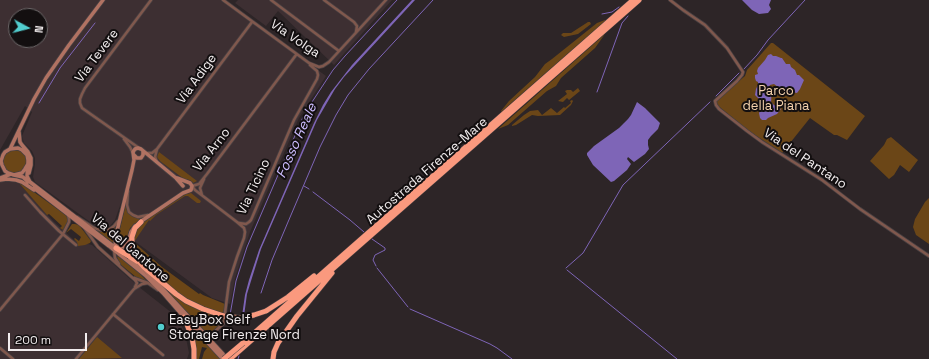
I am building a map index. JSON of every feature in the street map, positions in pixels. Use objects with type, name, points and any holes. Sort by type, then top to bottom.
[{"type":"highway","name":"Autostrada Firenze-Mare","points":[[371,233],[633,0]]},
{"type":"highway","name":"Autostrada Firenze-Mare","points":[[230,359],[242,346],[639,0]]},
{"type":"highway","points":[[141,222],[133,233],[131,245],[135,256],[144,267]]},
{"type":"highway","points":[[115,248],[144,267],[186,301],[203,309],[225,316],[241,318],[254,315],[278,304],[371,233]]},
{"type":"highway","points":[[273,359],[278,343],[320,287],[371,233]]},
{"type":"highway","points":[[184,317],[192,337],[194,359]]},
{"type":"highway","name":"Autostrada Firenze-Mare","points":[[223,357],[242,346]]},
{"type":"main road","points":[[10,149],[34,99],[46,78],[103,0]]},
{"type":"main road","points":[[19,131],[20,142],[31,158],[29,177],[34,185]]},
{"type":"main road","points":[[17,135],[16,144],[18,148]]},
{"type":"main road","points":[[0,171],[1,158],[5,152],[10,149],[18,148],[28,157],[28,178],[34,185]]},
{"type":"main road","points":[[115,248],[133,166],[134,150],[142,150],[176,178],[183,186],[184,190],[187,191]]},
{"type":"main road","points":[[141,157],[143,154],[142,150]]},
{"type":"main road","name":"Via Tevere","points":[[134,154],[137,158],[147,158],[156,162]]},
{"type":"main road","points":[[1,165],[5,171],[13,174],[20,174],[24,171],[28,162]]},
{"type":"main road","points":[[0,179],[13,174]]},
{"type":"main road","name":"Via del Cantone","points":[[13,174],[23,177],[32,187],[109,246]]},
{"type":"main road","points":[[176,178],[190,183],[192,186]]},
{"type":"main road","points":[[0,179],[12,179],[19,181],[44,196]]},
{"type":"main road","points":[[183,186],[184,183],[187,182]]},
{"type":"main road","name":"Via del Cantone","points":[[34,185],[145,271],[223,357]]},
{"type":"main road","name":"Via Arno","points":[[109,246],[115,248],[126,245],[133,228],[190,190],[192,186]]},
{"type":"main road","name":"Via del Cantone","points":[[115,248],[164,294],[223,357]]},
{"type":"street","name":"Via Tevere","points":[[142,150],[119,135],[81,106],[80,96],[151,0]]},
{"type":"street","name":"Via Volga","points":[[223,0],[296,55],[308,63],[317,66],[324,66],[329,62],[385,0]]},
{"type":"street","points":[[271,0],[339,51]]},
{"type":"street","points":[[324,0],[354,22],[361,24],[366,22]]},
{"type":"street","name":"Via del Pantano","points":[[670,0],[705,25],[727,48],[743,72],[738,81],[715,101],[719,109],[757,139],[822,180],[860,209],[929,256]]},
{"type":"street","name":"Via Adige","points":[[157,149],[252,22]]},
{"type":"street","points":[[354,22],[357,28],[355,34]]},
{"type":"street","name":"Via Arno","points":[[192,186],[198,184],[207,174],[296,55]]},
{"type":"street","name":"Via Ticino","points":[[237,222],[246,224],[252,220],[294,120],[317,79],[318,75],[316,71],[308,63]]},
{"type":"street","name":"Via Tevere","points":[[119,135],[134,154]]},
{"type":"street","points":[[142,150],[151,153],[157,149]]},
{"type":"street","points":[[157,149],[156,158],[161,165]]},
{"type":"street","points":[[203,196],[200,188],[207,174]]},
{"type":"street","points":[[129,184],[127,204],[129,212],[138,217],[154,213]]},
{"type":"street","points":[[192,186],[195,190],[237,222]]},
{"type":"street","points":[[25,195],[40,212],[76,245]]},
{"type":"street","points":[[0,310],[63,234],[69,219],[67,213]]},
{"type":"street","points":[[72,214],[81,218],[98,230],[109,230],[119,220],[122,213]]},
{"type":"street","points":[[67,227],[73,222],[81,224]]},
{"type":"street","name":"Via Ticino","points":[[225,316],[229,282],[246,234],[244,228],[237,222]]},
{"type":"street","name":"Via del Cantone","points":[[81,224],[98,247],[130,275],[136,283],[134,289]]},
{"type":"street","name":"Via del Cantone","points":[[115,248],[115,258],[120,266]]},
{"type":"street","name":"Via del Cantone","points":[[130,275],[148,283],[164,294]]},
{"type":"street","points":[[76,359],[134,289],[142,284],[148,283]]},
{"type":"street","points":[[113,314],[163,355]]},
{"type":"street","points":[[211,342],[211,335],[223,324],[225,316]]},
{"type":"street","points":[[0,348],[13,359]]},
{"type":"shaded area","points":[[0,0],[223,0],[326,76],[299,118],[250,232],[235,278],[230,304],[212,298],[133,240],[144,226],[130,215],[122,200],[115,220],[110,226],[103,228],[97,227],[35,182],[33,177],[35,158],[32,151],[24,143],[22,136],[32,112],[25,106],[0,150]]},
{"type":"shaded area","points":[[238,0],[392,0],[334,65],[278,11],[266,26],[235,3]]},
{"type":"shaded area","points":[[412,0],[415,0],[344,77],[335,89],[317,120],[261,249],[247,294],[244,316],[242,316],[245,295],[259,250],[323,105],[352,65]]},
{"type":"shaded area","points":[[742,0],[771,0],[769,5],[771,9],[768,13],[759,14],[752,10]]},
{"type":"shaded area","points":[[771,54],[782,58],[786,64],[790,64],[797,75],[804,80],[797,93],[791,92],[786,94],[786,90],[774,84],[770,85],[769,87],[772,88],[771,102],[781,109],[777,114],[766,120],[762,120],[759,113],[766,107],[766,105],[755,95],[758,82],[756,81],[755,75],[758,74],[758,68],[768,55]]},
{"type":"shaded area","points":[[637,102],[660,123],[658,129],[648,140],[649,149],[645,154],[634,162],[628,157],[627,159],[631,164],[627,170],[611,182],[593,165],[587,153],[628,119]]},
{"type":"shaded area","points":[[7,181],[19,183],[54,222],[74,240],[92,245],[139,287],[172,313],[180,322],[185,333],[189,353],[187,359],[0,359],[0,182]]},
{"type":"green space","points":[[605,20],[501,112],[509,101],[535,77],[545,64],[597,23]]},
{"type":"green space","points":[[588,22],[591,24],[578,34],[564,37],[561,35],[563,33],[571,33]]},
{"type":"green space","points":[[605,34],[595,48],[561,78],[556,86],[547,91],[508,125],[498,129]]},
{"type":"green space","name":"Parco della Piana","points":[[771,43],[773,43],[865,116],[847,140],[834,135],[810,118],[782,153],[749,131],[717,105],[717,100],[745,76],[747,70]]},
{"type":"green space","points":[[578,88],[580,91],[569,100],[567,98],[563,102],[558,101],[567,94],[565,91],[571,90],[573,92]]},
{"type":"green space","points":[[572,100],[571,105],[560,115],[538,116],[532,115],[512,126],[530,111],[538,110],[542,115],[551,108],[557,113],[571,103],[570,101]]},
{"type":"green space","points":[[891,137],[918,160],[909,172],[900,165],[894,175],[889,179],[870,161],[884,145],[887,139]]},
{"type":"green space","points":[[15,150],[23,154],[27,162],[23,170],[15,174],[7,170],[3,162],[7,154]]},
{"type":"green space","points":[[159,152],[197,181],[193,183],[190,180],[184,179],[160,161],[157,157]]},
{"type":"green space","points":[[19,183],[27,187],[67,216],[68,222],[63,230],[60,228],[62,226],[49,214],[47,215]]},
{"type":"green space","points":[[191,193],[201,201],[200,203],[197,203],[188,196],[185,196],[156,215],[150,221],[149,220],[134,242],[162,267],[199,294],[200,293],[225,304],[224,314],[195,304],[175,292],[139,260],[133,246],[133,238],[139,225],[186,194]]},
{"type":"green space","points":[[929,198],[929,244],[916,235],[913,227],[915,219]]},
{"type":"green space","points":[[126,203],[127,210],[133,217],[142,218],[130,228],[124,246],[119,245],[117,241]]},
{"type":"green space","points":[[72,224],[79,225],[91,241],[90,243],[78,246],[74,239],[75,238],[79,241],[81,237],[71,229],[66,233]]},
{"type":"green space","points":[[116,225],[113,243],[97,231],[108,231]]},
{"type":"green space","points":[[118,256],[147,281],[136,277],[120,264],[117,257]]},
{"type":"green space","points":[[169,292],[224,318],[221,324],[207,336]]},
{"type":"green space","points":[[191,327],[220,358],[219,359],[202,359],[207,348],[202,347],[199,359],[195,359]]},
{"type":"green space","points":[[97,337],[122,358],[79,359]]},
{"type":"waterway","name":"Fosso Reale","points":[[230,315],[236,281],[247,247],[303,117],[333,70],[397,0]]},
{"type":"waterway","points":[[261,293],[272,260],[288,222],[320,147],[336,115],[348,95],[369,69],[433,0]]},
{"type":"waterway","points":[[744,69],[768,40],[805,0]]},
{"type":"waterway","points":[[602,14],[612,12],[619,7]]},
{"type":"waterway","points":[[597,92],[622,23],[628,16]]},
{"type":"waterway","points":[[39,103],[60,68],[95,23]]},
{"type":"waterway","points":[[716,96],[739,73]]},
{"type":"waterway","points":[[566,268],[583,253],[623,185],[710,102]]},
{"type":"waterway","points":[[304,186],[309,189]]},
{"type":"waterway","points":[[313,192],[364,232]]},
{"type":"waterway","points":[[372,239],[385,248],[385,250],[375,255],[373,260],[376,266]]},
{"type":"waterway","points":[[377,268],[408,307]]},
{"type":"waterway","points":[[567,270],[677,359]]},
{"type":"waterway","points":[[410,309],[490,344],[512,359]]},
{"type":"place","name":"EasyBox Self Storage Firenze Nord","points":[[161,327]]}]
